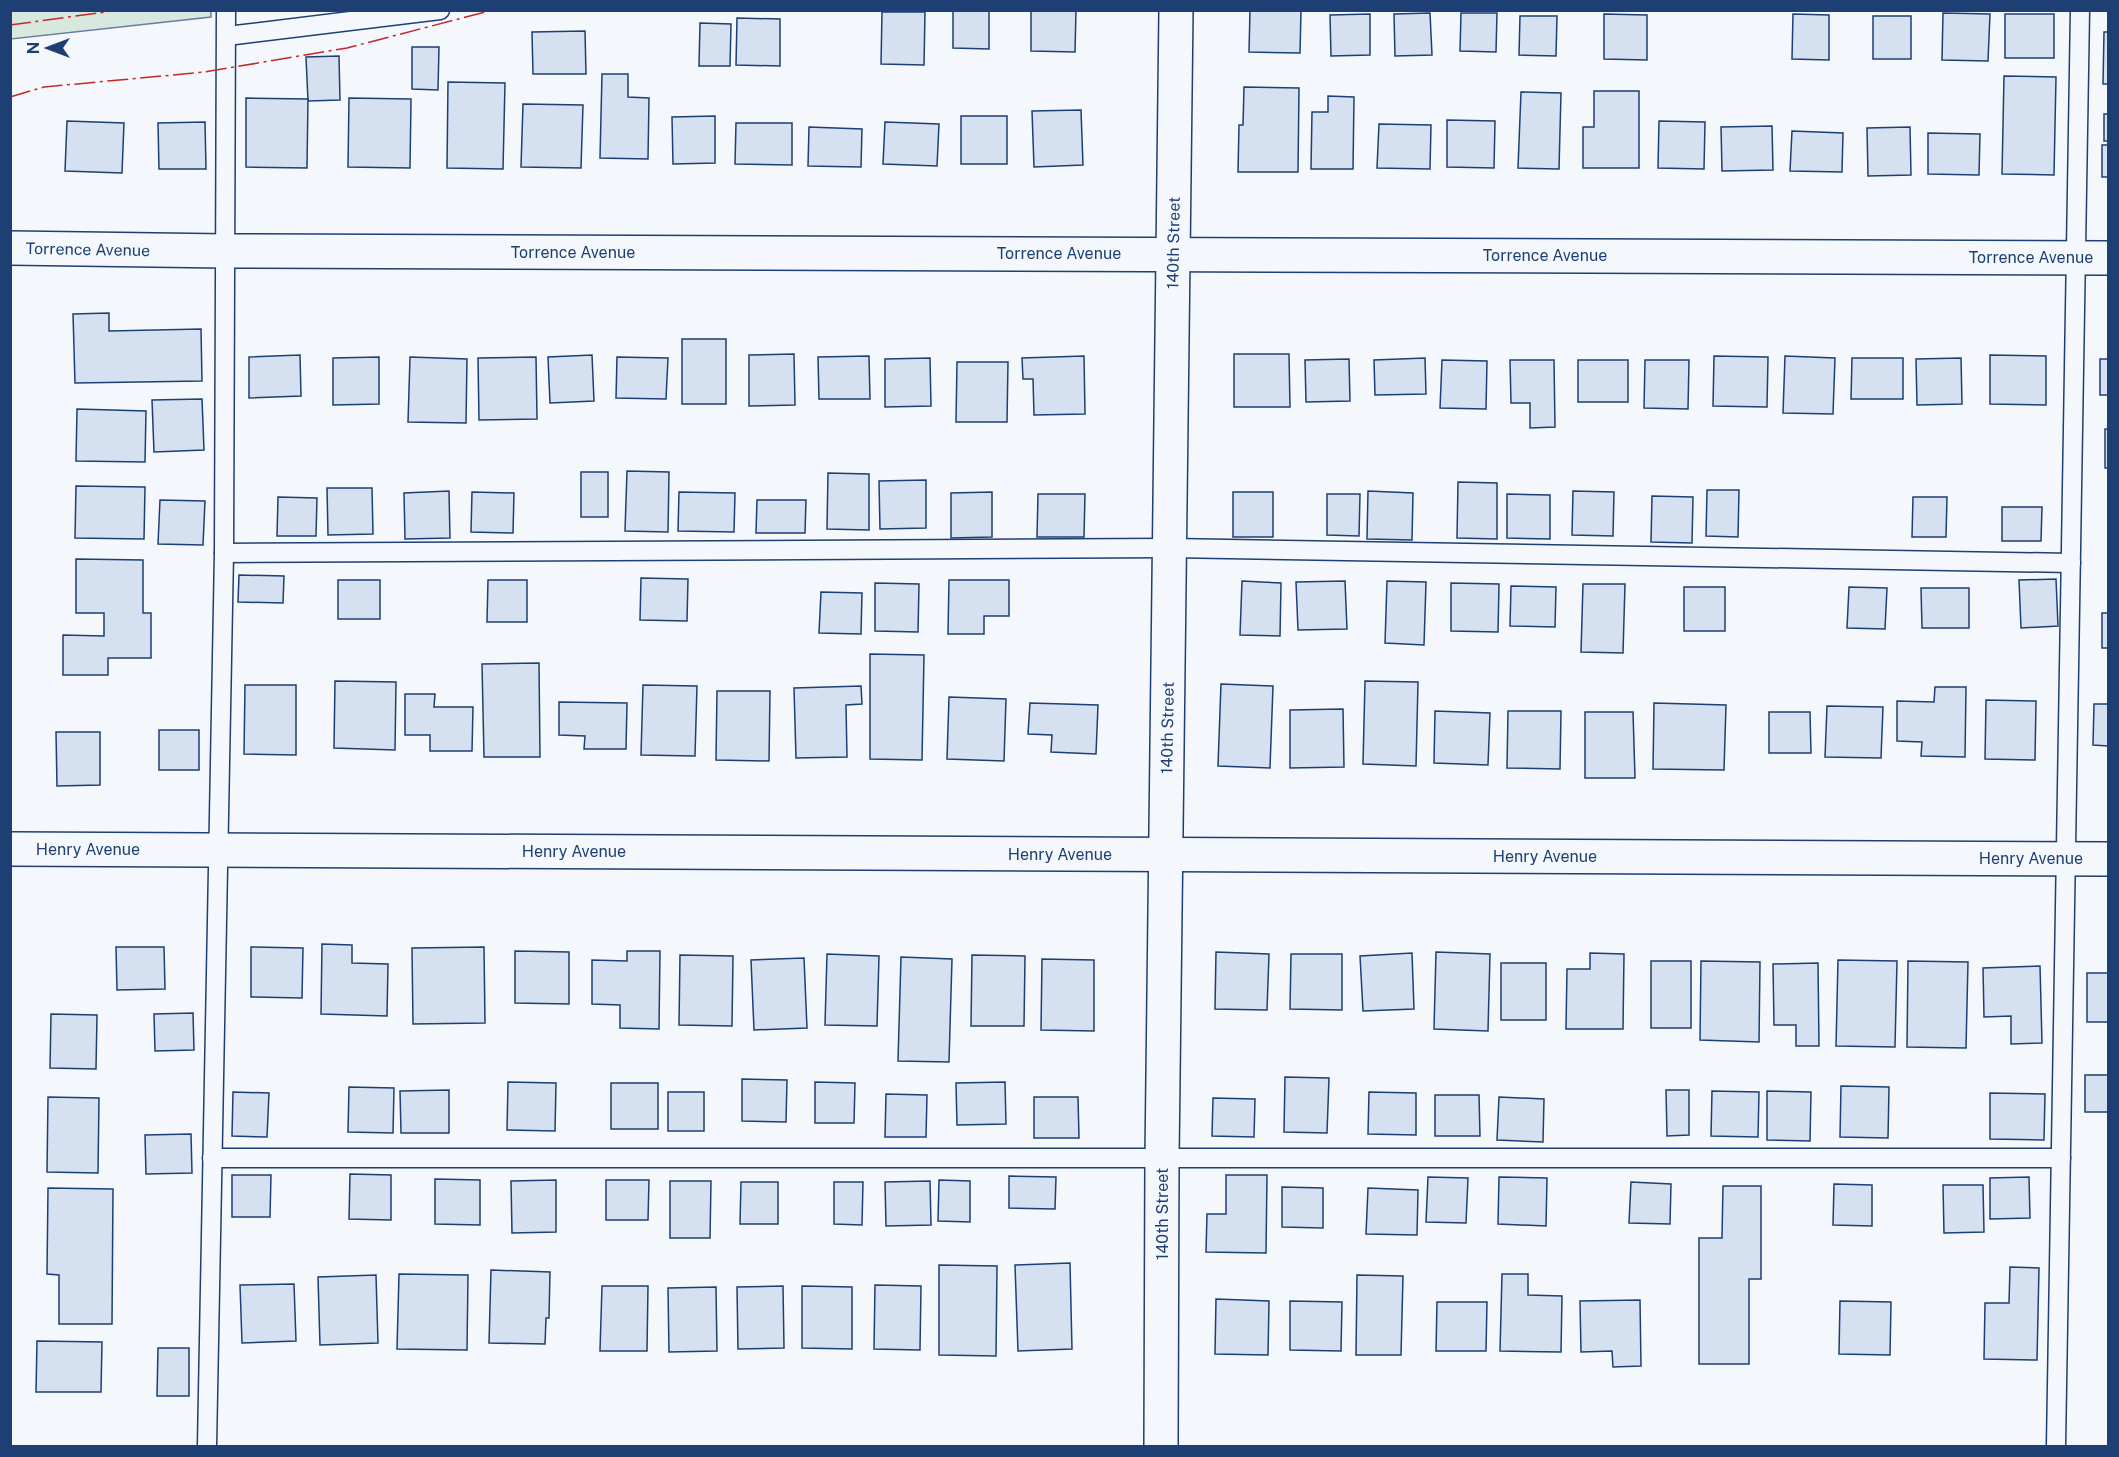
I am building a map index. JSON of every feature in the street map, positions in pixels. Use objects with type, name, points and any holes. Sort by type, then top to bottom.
[{"type":"street","name":"140th Street","points":[[1161,1446],[1162,1158],[1176,10]]},
{"type":"street","name":"Torrence Avenue","points":[[10,248],[226,251],[2109,258]]},
{"type":"street","name":"Henry Avenue","points":[[10,849],[2109,858]]},
{"type":"lane","points":[[207,1446],[224,553],[226,10]]},
{"type":"lane","points":[[227,36],[440,10]]},
{"type":"lane","points":[[2056,1446],[2080,10]]},
{"type":"lane","points":[[224,553],[1170,548],[2071,563]]},
{"type":"lane","points":[[212,1158],[2061,1158]]},
{"type":"shaded area","points":[[11,11],[211,11],[211,17],[11,39]]},
{"type":"building","points":[[953,10],[989,10],[989,49],[953,48]]},
{"type":"building","points":[[1031,10],[1076,10],[1075,52],[1031,51]]},
{"type":"building","points":[[1250,10],[1301,10],[1300,53],[1249,52]]},
{"type":"building","points":[[882,12],[925,12],[924,65],[881,64]]},
{"type":"building","points":[[1430,13],[1432,55],[1395,56],[1394,14]]},
{"type":"building","points":[[1461,13],[1497,13],[1496,52],[1460,51]]},
{"type":"building","points":[[1943,13],[1990,14],[1988,61],[1942,60]]},
{"type":"building","points":[[1370,14],[1370,55],[1331,56],[1330,15]]},
{"type":"building","points":[[1604,14],[1647,15],[1647,60],[1604,59]]},
{"type":"building","points":[[1793,14],[1829,15],[1829,60],[1792,59]]},
{"type":"building","points":[[2005,14],[2054,14],[2054,58],[2005,58]]},
{"type":"building","points":[[1520,16],[1557,16],[1556,56],[1519,55]]},
{"type":"building","points":[[1873,16],[1911,16],[1911,59],[1873,59]]},
{"type":"building","points":[[737,18],[780,19],[780,66],[736,65]]},
{"type":"building","points":[[700,23],[731,24],[730,66],[699,66]]},
{"type":"building","points":[[585,31],[586,74],[533,74],[532,32]]},
{"type":"building","points":[[2104,32],[2108,32],[2108,84],[2103,84]]},
{"type":"building","points":[[412,47],[439,47],[438,90],[412,89]]},
{"type":"building","points":[[339,56],[340,100],[308,101],[306,57]]},
{"type":"building","points":[[602,74],[628,74],[628,97],[649,98],[648,159],[600,158]]},
{"type":"building","points":[[2004,76],[2056,77],[2054,175],[2002,174]]},
{"type":"building","points":[[448,82],[505,83],[503,169],[447,168]]},
{"type":"building","points":[[1244,87],[1299,88],[1298,172],[1238,172],[1239,125],[1243,125]]},
{"type":"building","points":[[1594,91],[1639,91],[1639,168],[1583,168],[1583,127],[1594,127]]},
{"type":"building","points":[[1521,92],[1561,93],[1559,169],[1518,168]]},
{"type":"building","points":[[1328,96],[1354,97],[1353,169],[1311,169],[1312,112],[1328,112]]},
{"type":"building","points":[[246,98],[308,99],[307,168],[246,167]]},
{"type":"building","points":[[349,98],[411,99],[410,168],[348,167]]},
{"type":"building","points":[[523,104],[583,105],[581,168],[521,167]]},
{"type":"building","points":[[1081,110],[1083,165],[1034,167],[1032,111]]},
{"type":"building","points":[[2104,114],[2108,114],[2108,141],[2104,141]]},
{"type":"building","points":[[715,116],[715,163],[673,164],[672,117]]},
{"type":"building","points":[[961,116],[1007,116],[1007,164],[961,164]]},
{"type":"building","points":[[1447,120],[1495,121],[1494,168],[1447,167]]},
{"type":"building","points":[[67,121],[124,123],[122,173],[65,171]]},
{"type":"building","points":[[1659,121],[1705,122],[1704,169],[1658,168]]},
{"type":"building","points":[[205,122],[206,169],[159,169],[158,123]]},
{"type":"building","points":[[885,122],[939,124],[937,166],[883,164]]},
{"type":"building","points":[[736,123],[792,123],[792,165],[735,164]]},
{"type":"building","points":[[1379,124],[1431,125],[1430,169],[1377,168]]},
{"type":"building","points":[[1772,126],[1773,170],[1722,171],[1721,127]]},
{"type":"building","points":[[809,127],[862,129],[861,167],[808,166]]},
{"type":"building","points":[[1910,127],[1911,175],[1868,176],[1867,128]]},
{"type":"building","points":[[1792,131],[1843,133],[1842,172],[1790,171]]},
{"type":"building","points":[[1928,133],[1980,134],[1979,175],[1928,174]]},
{"type":"building","points":[[2102,145],[2108,145],[2108,177],[2102,177]]},
{"type":"building","points":[[109,313],[109,331],[201,329],[202,381],[75,383],[73,314]]},
{"type":"building","points":[[682,339],[726,339],[726,404],[682,404]]},
{"type":"building","points":[[794,354],[795,405],[749,406],[749,355]]},
{"type":"building","points":[[1234,354],[1289,354],[1290,407],[1234,407]]},
{"type":"building","points":[[300,355],[301,396],[249,398],[249,357]]},
{"type":"building","points":[[592,355],[594,401],[550,403],[548,357]]},
{"type":"building","points":[[1990,355],[2046,356],[2046,405],[1990,404]]},
{"type":"building","points":[[869,356],[870,399],[819,399],[818,357]]},
{"type":"building","points":[[1084,356],[1085,414],[1034,415],[1033,379],[1023,379],[1022,358]]},
{"type":"building","points":[[1714,356],[1768,357],[1767,407],[1713,406]]},
{"type":"building","points":[[1785,356],[1835,358],[1833,414],[1783,413]]},
{"type":"building","points":[[379,357],[379,404],[333,405],[333,358]]},
{"type":"building","points":[[410,357],[467,359],[466,423],[408,422]]},
{"type":"building","points":[[536,357],[537,419],[479,420],[478,358]]},
{"type":"building","points":[[617,357],[668,358],[666,399],[616,398]]},
{"type":"building","points":[[930,358],[931,406],[885,407],[885,359]]},
{"type":"building","points":[[1425,358],[1426,394],[1375,395],[1374,360]]},
{"type":"building","points":[[1852,358],[1903,358],[1903,399],[1851,399]]},
{"type":"building","points":[[1961,358],[1962,404],[1917,405],[1916,359]]},
{"type":"building","points":[[1349,359],[1350,401],[1306,402],[1305,360]]},
{"type":"building","points":[[2100,359],[2108,359],[2108,395],[2100,395]]},
{"type":"building","points":[[1442,360],[1487,361],[1486,409],[1440,408]]},
{"type":"building","points":[[1510,360],[1554,360],[1555,427],[1530,428],[1530,403],[1511,403]]},
{"type":"building","points":[[1578,360],[1628,360],[1628,402],[1578,402]]},
{"type":"building","points":[[1645,360],[1689,360],[1688,409],[1644,408]]},
{"type":"building","points":[[957,362],[1008,362],[1007,422],[956,422]]},
{"type":"building","points":[[202,399],[204,450],[154,452],[152,400]]},
{"type":"building","points":[[77,409],[146,411],[145,462],[76,461]]},
{"type":"building","points":[[2105,429],[2108,429],[2108,468],[2105,468]]},
{"type":"building","points":[[627,471],[669,472],[668,532],[625,531]]},
{"type":"building","points":[[581,472],[608,472],[608,517],[581,517]]},
{"type":"building","points":[[828,473],[869,474],[869,530],[827,529]]},
{"type":"building","points":[[926,480],[926,528],[880,529],[879,481]]},
{"type":"building","points":[[1458,482],[1497,483],[1497,539],[1457,538]]},
{"type":"building","points":[[76,486],[145,487],[144,539],[75,538]]},
{"type":"building","points":[[327,488],[372,488],[373,534],[328,535]]},
{"type":"building","points":[[1707,490],[1739,490],[1738,537],[1706,536]]},
{"type":"building","points":[[449,491],[450,538],[405,539],[404,493]]},
{"type":"building","points":[[1368,491],[1413,493],[1412,540],[1367,539]]},
{"type":"building","points":[[1573,491],[1614,492],[1613,536],[1572,535]]},
{"type":"building","points":[[472,492],[514,493],[513,533],[471,532]]},
{"type":"building","points":[[679,492],[735,493],[734,532],[678,531]]},
{"type":"building","points":[[992,492],[992,537],[951,538],[951,493]]},
{"type":"building","points":[[1233,492],[1273,492],[1273,537],[1233,537]]},
{"type":"building","points":[[1038,494],[1085,494],[1084,537],[1037,537]]},
{"type":"building","points":[[1327,494],[1360,494],[1359,536],[1327,535]]},
{"type":"building","points":[[1507,494],[1550,495],[1550,539],[1507,538]]},
{"type":"building","points":[[1652,496],[1693,497],[1692,543],[1651,542]]},
{"type":"building","points":[[278,497],[317,498],[316,536],[277,536]]},
{"type":"building","points":[[1913,497],[1947,497],[1946,537],[1912,537]]},
{"type":"building","points":[[160,500],[205,501],[203,545],[158,544]]},
{"type":"building","points":[[757,500],[806,500],[805,533],[756,533]]},
{"type":"building","points":[[2002,507],[2042,507],[2041,541],[2002,541]]},
{"type":"building","points":[[76,559],[143,560],[143,613],[151,613],[151,658],[108,658],[108,675],[63,675],[63,635],[104,636],[104,613],[76,613]]},
{"type":"building","points":[[239,575],[284,576],[283,603],[238,602]]},
{"type":"building","points":[[641,578],[688,579],[687,621],[640,620]]},
{"type":"building","points":[[2056,579],[2058,626],[2021,628],[2019,580]]},
{"type":"building","points":[[338,580],[380,580],[380,619],[338,619]]},
{"type":"building","points":[[488,580],[527,580],[527,622],[487,622]]},
{"type":"building","points":[[949,580],[1009,580],[1009,616],[984,616],[984,634],[948,634]]},
{"type":"building","points":[[1242,581],[1281,583],[1280,636],[1240,635]]},
{"type":"building","points":[[1345,581],[1347,629],[1298,630],[1296,582]]},
{"type":"building","points":[[1387,581],[1426,582],[1424,645],[1385,643]]},
{"type":"building","points":[[875,583],[919,584],[918,632],[875,631]]},
{"type":"building","points":[[1451,583],[1499,584],[1498,632],[1451,631]]},
{"type":"building","points":[[1583,584],[1625,584],[1623,653],[1581,652]]},
{"type":"building","points":[[1511,586],[1556,587],[1555,627],[1510,626]]},
{"type":"building","points":[[1684,587],[1725,587],[1725,631],[1684,631]]},
{"type":"building","points":[[1849,587],[1887,588],[1885,629],[1847,628]]},
{"type":"building","points":[[1921,588],[1969,588],[1969,628],[1922,628]]},
{"type":"building","points":[[821,592],[862,593],[861,634],[819,633]]},
{"type":"building","points":[[2102,613],[2108,613],[2108,648],[2102,648]]},
{"type":"building","points":[[870,654],[924,655],[922,760],[870,759]]},
{"type":"building","points":[[539,663],[540,757],[484,757],[482,664]]},
{"type":"building","points":[[335,681],[396,682],[395,750],[334,748]]},
{"type":"building","points":[[1365,681],[1418,682],[1416,766],[1363,764]]},
{"type":"building","points":[[1221,684],[1273,686],[1270,768],[1218,766]]},
{"type":"building","points":[[245,685],[296,685],[296,755],[244,754]]},
{"type":"building","points":[[643,685],[697,686],[695,756],[641,755]]},
{"type":"building","points":[[861,686],[862,704],[846,705],[847,757],[796,758],[794,688]]},
{"type":"building","points":[[1935,687],[1966,687],[1965,757],[1921,756],[1922,742],[1897,741],[1897,701],[1934,702]]},
{"type":"building","points":[[717,691],[770,691],[769,761],[716,760]]},
{"type":"building","points":[[405,694],[435,694],[434,707],[473,707],[472,751],[430,751],[430,735],[405,735]]},
{"type":"building","points":[[949,697],[1006,699],[1004,761],[947,759]]},
{"type":"building","points":[[1986,700],[2036,701],[2035,760],[1985,759]]},
{"type":"building","points":[[559,702],[627,703],[626,749],[584,749],[585,736],[559,735]]},
{"type":"building","points":[[1030,703],[1098,705],[1096,754],[1051,752],[1052,735],[1028,734]]},
{"type":"building","points":[[1654,703],[1726,705],[1724,770],[1653,769]]},
{"type":"building","points":[[2094,704],[2108,704],[2108,746],[2093,745]]},
{"type":"building","points":[[1827,706],[1883,707],[1881,758],[1825,757]]},
{"type":"building","points":[[1343,709],[1344,767],[1290,768],[1290,710]]},
{"type":"building","points":[[1435,711],[1490,713],[1488,765],[1434,763]]},
{"type":"building","points":[[1508,711],[1561,711],[1560,769],[1507,768]]},
{"type":"building","points":[[1585,712],[1633,712],[1635,778],[1585,778]]},
{"type":"building","points":[[1769,712],[1810,712],[1811,753],[1769,753]]},
{"type":"building","points":[[159,730],[199,730],[199,770],[159,770]]},
{"type":"building","points":[[56,732],[100,732],[100,785],[57,786]]},
{"type":"building","points":[[322,944],[352,945],[352,963],[388,964],[387,1016],[321,1014]]},
{"type":"building","points":[[116,947],[164,947],[165,989],[117,990]]},
{"type":"building","points":[[251,947],[303,948],[302,998],[251,997]]},
{"type":"building","points":[[484,947],[485,1023],[413,1024],[412,948]]},
{"type":"building","points":[[515,951],[569,952],[569,1004],[515,1003]]},
{"type":"building","points":[[627,951],[660,951],[659,1029],[620,1028],[620,1005],[592,1004],[592,960],[627,961]]},
{"type":"building","points":[[1216,952],[1269,954],[1267,1010],[1215,1009]]},
{"type":"building","points":[[1436,952],[1490,954],[1488,1031],[1434,1029]]},
{"type":"building","points":[[1412,953],[1414,1009],[1363,1011],[1360,956]]},
{"type":"building","points":[[1590,953],[1624,954],[1623,1029],[1566,1029],[1567,969],[1590,969]]},
{"type":"building","points":[[827,954],[879,956],[877,1026],[825,1025]]},
{"type":"building","points":[[1291,954],[1342,954],[1342,1010],[1290,1009]]},
{"type":"building","points":[[680,955],[733,956],[732,1026],[679,1025]]},
{"type":"building","points":[[972,955],[1025,956],[1024,1026],[971,1026]]},
{"type":"building","points":[[901,957],[952,959],[949,1062],[898,1061]]},
{"type":"building","points":[[804,958],[807,1028],[754,1030],[751,960]]},
{"type":"building","points":[[1042,959],[1094,960],[1094,1031],[1041,1030]]},
{"type":"building","points":[[1838,960],[1897,961],[1895,1047],[1836,1046]]},
{"type":"building","points":[[1651,961],[1691,961],[1691,1028],[1651,1028]]},
{"type":"building","points":[[1701,961],[1760,962],[1759,1042],[1700,1040]]},
{"type":"building","points":[[1908,961],[1968,962],[1966,1048],[1907,1047]]},
{"type":"building","points":[[1501,963],[1546,963],[1546,1020],[1501,1020]]},
{"type":"building","points":[[1818,963],[1819,1046],[1796,1046],[1796,1025],[1774,1025],[1773,964]]},
{"type":"building","points":[[2040,966],[2042,1043],[2011,1044],[2011,1016],[1984,1017],[1983,968]]},
{"type":"building","points":[[2087,973],[2108,973],[2108,1022],[2087,1022]]},
{"type":"building","points":[[193,1013],[194,1050],[155,1051],[154,1014]]},
{"type":"building","points":[[51,1014],[97,1015],[96,1069],[50,1068]]},
{"type":"building","points":[[2085,1075],[2108,1075],[2108,1112],[2085,1112]]},
{"type":"building","points":[[1285,1077],[1329,1078],[1327,1133],[1284,1132]]},
{"type":"building","points":[[742,1079],[787,1080],[786,1122],[742,1121]]},
{"type":"building","points":[[508,1082],[556,1083],[555,1131],[507,1130]]},
{"type":"building","points":[[815,1082],[855,1083],[854,1123],[815,1123]]},
{"type":"building","points":[[1005,1082],[1006,1124],[957,1125],[956,1083]]},
{"type":"building","points":[[611,1083],[658,1083],[658,1129],[611,1129]]},
{"type":"building","points":[[1841,1086],[1889,1087],[1888,1138],[1840,1137]]},
{"type":"building","points":[[349,1087],[394,1088],[393,1133],[348,1132]]},
{"type":"building","points":[[449,1090],[449,1133],[401,1133],[400,1091]]},
{"type":"building","points":[[1666,1090],[1689,1090],[1689,1135],[1667,1136]]},
{"type":"building","points":[[1712,1091],[1759,1092],[1758,1137],[1711,1136]]},
{"type":"building","points":[[1767,1091],[1811,1092],[1810,1141],[1767,1140]]},
{"type":"building","points":[[233,1092],[269,1093],[267,1137],[232,1136]]},
{"type":"building","points":[[668,1092],[704,1092],[704,1131],[668,1131]]},
{"type":"building","points":[[1369,1092],[1416,1093],[1416,1135],[1368,1134]]},
{"type":"building","points":[[1990,1093],[2045,1094],[2044,1140],[1990,1139]]},
{"type":"building","points":[[886,1094],[927,1095],[926,1137],[885,1137]]},
{"type":"building","points":[[1435,1095],[1479,1095],[1480,1136],[1435,1136]]},
{"type":"building","points":[[48,1097],[99,1098],[98,1173],[47,1172]]},
{"type":"building","points":[[1034,1097],[1078,1097],[1079,1138],[1034,1138]]},
{"type":"building","points":[[1499,1097],[1544,1099],[1543,1142],[1497,1140]]},
{"type":"building","points":[[1213,1098],[1255,1099],[1254,1137],[1212,1136]]},
{"type":"building","points":[[191,1134],[192,1173],[146,1174],[145,1135]]},
{"type":"building","points":[[350,1174],[391,1175],[391,1220],[349,1219]]},
{"type":"building","points":[[232,1175],[271,1175],[270,1217],[232,1217]]},
{"type":"building","points":[[1226,1175],[1267,1175],[1266,1253],[1206,1252],[1207,1214],[1226,1214]]},
{"type":"building","points":[[1009,1176],[1056,1177],[1055,1209],[1009,1208]]},
{"type":"building","points":[[1428,1177],[1468,1178],[1466,1223],[1426,1222]]},
{"type":"building","points":[[1499,1177],[1547,1178],[1546,1226],[1498,1224]]},
{"type":"building","points":[[2029,1177],[2030,1218],[1990,1219],[1990,1178]]},
{"type":"building","points":[[435,1179],[480,1180],[480,1225],[435,1224]]},
{"type":"building","points":[[556,1180],[556,1232],[512,1233],[511,1181]]},
{"type":"building","points":[[606,1180],[649,1180],[648,1220],[606,1220]]},
{"type":"building","points":[[939,1180],[970,1181],[970,1222],[938,1221]]},
{"type":"building","points":[[670,1181],[711,1181],[710,1238],[670,1238]]},
{"type":"building","points":[[930,1181],[931,1225],[886,1226],[885,1182]]},
{"type":"building","points":[[741,1182],[778,1182],[778,1224],[740,1224]]},
{"type":"building","points":[[834,1182],[863,1182],[862,1225],[834,1224]]},
{"type":"building","points":[[1631,1182],[1671,1184],[1670,1224],[1629,1223]]},
{"type":"building","points":[[1834,1184],[1872,1185],[1872,1226],[1833,1225]]},
{"type":"building","points":[[1943,1185],[1983,1185],[1984,1232],[1944,1233]]},
{"type":"building","points":[[1723,1186],[1761,1186],[1761,1279],[1749,1279],[1749,1364],[1699,1364],[1699,1238],[1722,1238]]},
{"type":"building","points":[[1282,1187],[1323,1188],[1323,1228],[1282,1227]]},
{"type":"building","points":[[48,1188],[113,1189],[112,1324],[59,1324],[59,1275],[47,1274]]},
{"type":"building","points":[[1368,1188],[1418,1190],[1417,1235],[1366,1234]]},
{"type":"building","points":[[1070,1263],[1072,1349],[1018,1351],[1015,1265]]},
{"type":"building","points":[[939,1265],[997,1266],[996,1356],[939,1355]]},
{"type":"building","points":[[2010,1267],[2039,1268],[2037,1360],[1984,1359],[1985,1303],[2009,1303]]},
{"type":"building","points":[[491,1270],[550,1272],[549,1318],[546,1318],[545,1344],[489,1343]]},
{"type":"building","points":[[399,1274],[468,1275],[467,1350],[397,1349]]},
{"type":"building","points":[[1502,1274],[1528,1274],[1528,1295],[1562,1296],[1561,1352],[1500,1351]]},
{"type":"building","points":[[376,1275],[378,1343],[320,1345],[318,1277]]},
{"type":"building","points":[[1357,1275],[1403,1276],[1401,1355],[1356,1355]]},
{"type":"building","points":[[294,1284],[296,1341],[242,1343],[240,1285]]},
{"type":"building","points":[[875,1285],[921,1286],[920,1350],[874,1349]]},
{"type":"building","points":[[602,1286],[648,1286],[647,1351],[600,1351]]},
{"type":"building","points":[[783,1286],[784,1348],[738,1349],[737,1287]]},
{"type":"building","points":[[802,1286],[852,1287],[852,1349],[802,1348]]},
{"type":"building","points":[[716,1287],[717,1351],[669,1352],[668,1288]]},
{"type":"building","points":[[1216,1299],[1269,1301],[1268,1355],[1215,1354]]},
{"type":"building","points":[[1640,1300],[1641,1366],[1613,1367],[1612,1351],[1581,1352],[1580,1301]]},
{"type":"building","points":[[1290,1301],[1342,1302],[1341,1351],[1290,1350]]},
{"type":"building","points":[[1840,1301],[1891,1302],[1890,1355],[1839,1354]]},
{"type":"building","points":[[1437,1302],[1487,1302],[1486,1351],[1436,1351]]},
{"type":"building","points":[[37,1341],[102,1342],[101,1392],[36,1392]]},
{"type":"building","points":[[158,1348],[189,1348],[189,1396],[157,1396]]},
{"type":"power","points":[[10,25],[120,10]]},
{"type":"power","points":[[10,97],[44,87],[205,72],[347,48],[493,10]]}]
